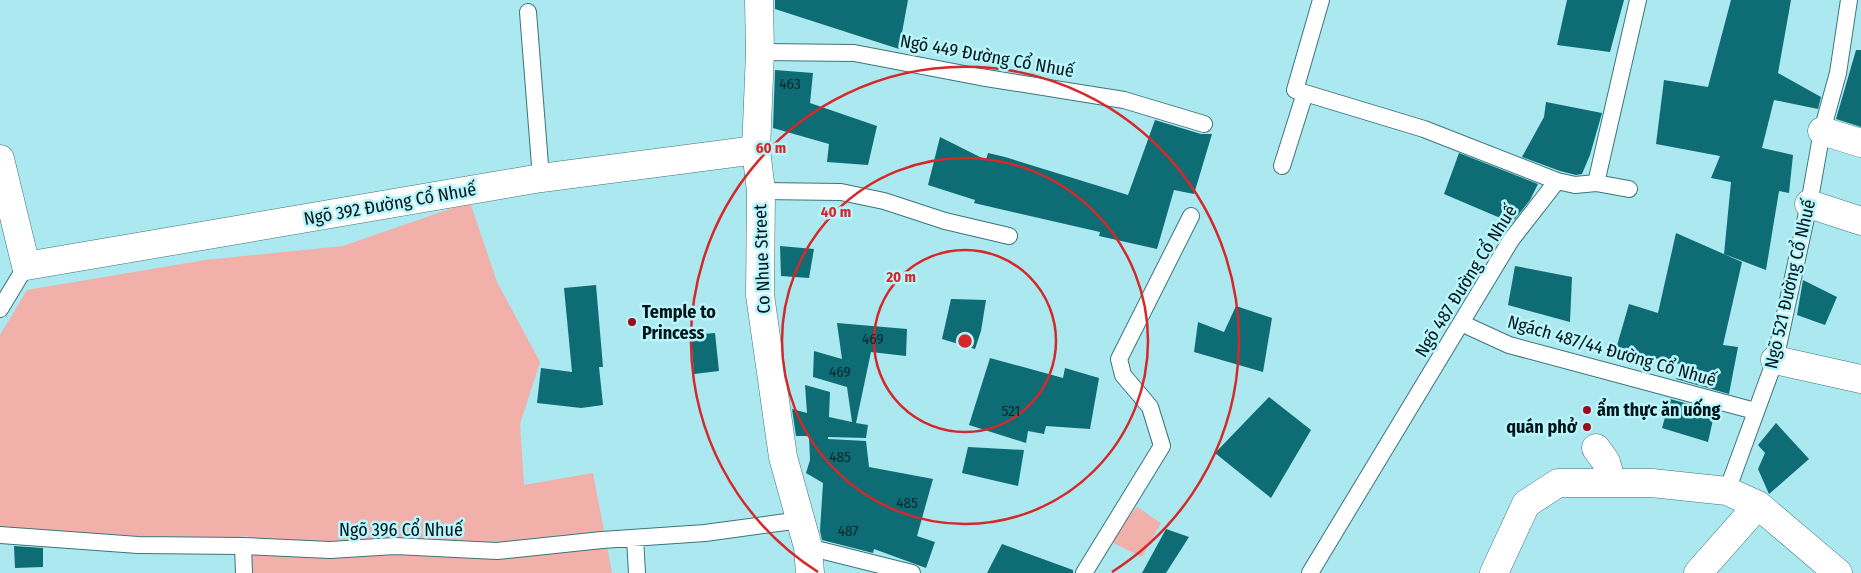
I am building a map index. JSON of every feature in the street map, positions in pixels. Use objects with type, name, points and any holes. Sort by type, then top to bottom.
[{"type":"street","name":"Co Nhue Street","points":[[759,0],[760,52],[756,150],[760,191],[760,295],[784,457],[801,520],[809,560]]},
{"type":"street","points":[[1822,130],[1861,143]]},
{"type":"street","name":"Ngõ 392 Đường Cổ Nhuế","points":[[26,266],[540,178],[756,150]]},
{"type":"street","points":[[0,159],[26,266]]},
{"type":"street","points":[[1809,204],[1861,221]]},
{"type":"street","points":[[1775,360],[1861,379]]},
{"type":"street","points":[[1596,448],[1606,462],[1612,483]]},
{"type":"street","points":[[1494,573],[1526,504],[1558,484],[1612,483],[1652,483],[1727,491],[1758,505],[1838,573]]},
{"type":"street","points":[[1698,573],[1758,505]]},
{"type":"lane","points":[[1321,0],[1295,90],[1424,130],[1557,181],[1575,185],[1596,183],[1629,189]]},
{"type":"lane","points":[[1596,183],[1638,0]]},
{"type":"lane","name":"Ngõ 521 Đường Cổ Nhuế","points":[[1727,491],[1775,360],[1809,204],[1822,130],[1838,73],[1849,0]]},
{"type":"lane","points":[[528,12],[540,178]]},
{"type":"lane","name":"Ngõ 449 Đường Cổ Nhuế","points":[[760,52],[854,53],[1124,100],[1204,124]]},
{"type":"lane","points":[[1282,166],[1305,93]]},
{"type":"lane","name":"Ngõ 487 Đường Cổ Nhuế","points":[[1310,573],[1511,240],[1557,181]]},
{"type":"lane","points":[[760,191],[840,192],[884,201],[945,221],[1009,236]]},
{"type":"lane","points":[[1084,573],[1162,446],[1150,407],[1123,375],[1120,359],[1191,216]]},
{"type":"lane","points":[[0,309],[26,266]]},
{"type":"lane","name":"Ngách 487/44 Đường Cổ Nhuế","points":[[1461,323],[1509,345],[1755,411]]},
{"type":"lane","name":"Ngõ 396 Cổ Nhuế","points":[[0,536],[138,545],[243,546],[330,550],[395,546],[497,551],[705,533],[801,520]]},
{"type":"lane","points":[[635,538],[637,573]]},
{"type":"lane","points":[[243,546],[244,573]]},
{"type":"lane","points":[[809,560],[912,573]]},
{"type":"shaded area","points":[[470,202],[497,282],[540,362],[520,424],[524,485],[593,473],[612,573],[250,573],[248,536],[210,540],[0,528],[0,335],[27,290],[205,260],[343,246]]},
{"type":"shaded area","points":[[1137,507],[1161,523],[1142,557],[1109,541]]},
{"type":"building","points":[[775,0],[908,0],[899,49],[775,9]]},
{"type":"building","points":[[1567,0],[1624,0],[1610,52],[1557,45]]},
{"type":"building","points":[[1731,0],[1791,0],[1778,73],[1821,97],[1818,109],[1774,100],[1762,148],[1793,155],[1789,193],[1779,191],[1766,270],[1724,254],[1731,182],[1711,178],[1720,156],[1656,144],[1664,80],[1708,87]]},
{"type":"building","points":[[1856,50],[1861,50],[1861,127],[1836,119]]},
{"type":"building","points":[[775,70],[813,73],[810,103],[877,126],[868,165],[827,162],[829,144],[773,128]]},
{"type":"building","points":[[1546,102],[1602,113],[1590,155],[1582,174],[1576,175],[1560,171],[1522,157],[1544,117]]},
{"type":"building","points":[[1155,120],[1201,134],[1212,134],[1194,194],[1174,190],[1157,249],[1099,236],[1100,232],[974,203],[975,200],[928,185],[940,137],[986,160],[988,153],[1005,157],[1128,195]]},
{"type":"building","points":[[1459,153],[1538,184],[1530,200],[1512,223],[1444,194]]},
{"type":"building","points":[[1676,233],[1742,262],[1723,345],[1738,347],[1729,394],[1676,379],[1680,364],[1616,349],[1629,304],[1658,313]]},
{"type":"building","points":[[780,246],[814,249],[809,278],[781,276]]},
{"type":"building","points":[[1515,266],[1572,277],[1570,322],[1508,305]]},
{"type":"building","points":[[1803,280],[1837,297],[1825,325],[1797,315]]},
{"type":"building","points":[[596,285],[603,367],[599,367],[603,405],[581,408],[537,403],[541,368],[572,372],[564,288]]},
{"type":"building","points":[[951,299],[986,300],[981,331],[975,349],[942,339]]},
{"type":"building","points":[[1236,306],[1272,318],[1263,372],[1194,352],[1198,322],[1224,332]]},
{"type":"building","points":[[837,323],[907,329],[906,356],[871,352],[856,423],[868,425],[866,438],[828,437],[828,439],[866,441],[869,467],[933,479],[917,536],[935,542],[926,568],[874,549],[873,553],[822,540],[820,531],[823,483],[806,473],[810,460],[809,436],[796,436],[792,409],[807,413],[805,385],[830,392],[829,417],[852,422],[847,387],[813,377],[814,351],[842,359]]},
{"type":"building","points":[[715,333],[719,371],[694,374],[691,335]]},
{"type":"building","points":[[990,358],[1063,378],[1065,368],[1099,378],[1090,429],[1046,426],[1044,434],[1028,431],[1026,443],[969,425]]},
{"type":"building","points":[[1269,397],[1311,430],[1271,498],[1215,453]]},
{"type":"building","points":[[1670,399],[1715,411],[1708,442],[1662,428]]},
{"type":"building","points":[[1776,423],[1809,459],[1769,494],[1758,469],[1765,453],[1758,445]]},
{"type":"building","points":[[968,447],[1024,450],[1018,486],[962,473]]},
{"type":"building","points":[[1166,529],[1189,537],[1166,573],[1142,573]]},
{"type":"building","points":[[1002,544],[1073,570],[1073,573],[987,573]]},
{"type":"building","points":[[14,546],[43,548],[43,567],[15,568]]},
{"type":"place","name":"Temple to Princess","points":[[632,322]]},
{"type":"place","name":"ẩm thực ăn uống","points":[[1587,410]]},
{"type":"place","name":"quán phở","points":[[1587,427]]}]
